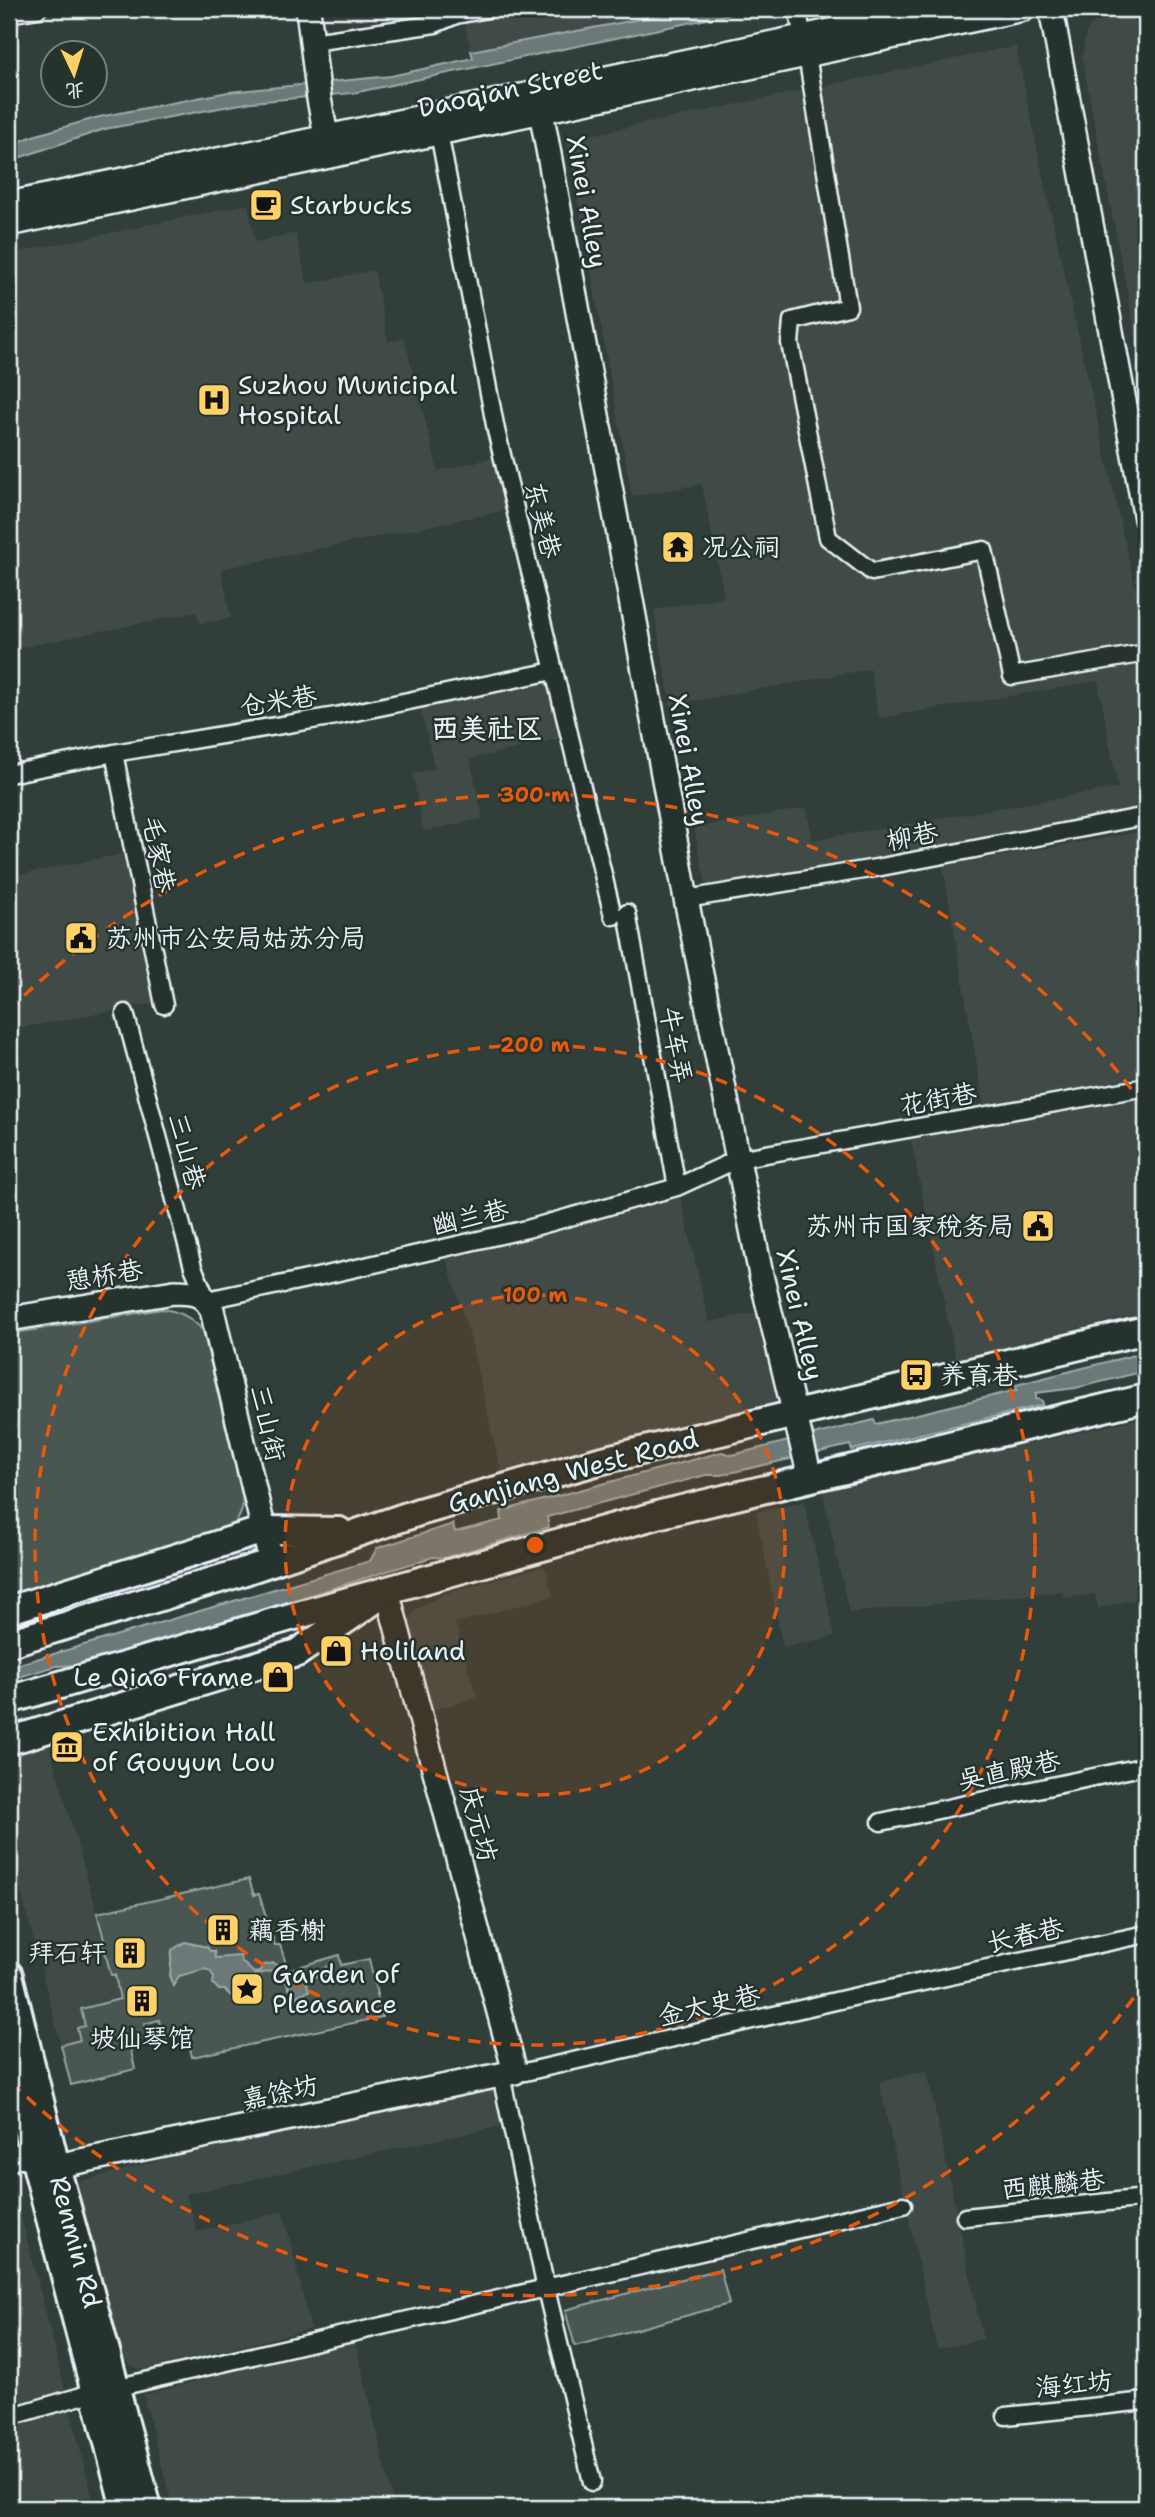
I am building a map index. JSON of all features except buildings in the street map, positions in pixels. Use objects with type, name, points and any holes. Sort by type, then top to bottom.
[{"type":"main road","name":"Ganjiang West Road","points":[[9,1643],[358,1531],[537,1478],[796,1425],[1146,1330]]},
{"type":"main road","points":[[9,1700],[808,1470],[1146,1398]]},
{"type":"main road","points":[[9,1610],[264,1530],[358,1531]]},
{"type":"main road","points":[[9,1741],[297,1653],[387,1591]]},
{"type":"main road","points":[[287,1618],[297,1653]]},
{"type":"main road","name":"Renmin Rd","points":[[9,1975],[56,2166],[105,2390],[125,2508]]},
{"type":"main road","name":"Renmin Rd","points":[[9,2060],[21,2155],[148,2508]]},
{"type":"street","points":[[9,14],[38,9]]},
{"type":"street","points":[[308,9],[328,146]]},
{"type":"street","points":[[313,42],[435,24],[456,15],[488,9]]},
{"type":"street","name":"Daoqian Street","points":[[9,224],[328,146],[439,133],[541,111],[805,46],[935,9]]},
{"type":"street","name":"Daoqian Street","points":[[9,204],[328,146],[805,46],[1024,9]]},
{"type":"street","points":[[1051,9],[1143,477],[1146,519]]},
{"type":"street","points":[[798,10],[848,307],[792,321],[790,343],[828,538],[872,572],[984,550],[1012,676],[1146,653]]},
{"type":"street","name":"Xinei Alley","points":[[541,111],[686,900],[761,1275],[808,1470]]},
{"type":"street","name":"东美巷","points":[[439,133],[496,430],[553,671],[620,914]]},
{"type":"street","name":"仓米巷","points":[[9,774],[114,753],[336,716],[553,671]]},
{"type":"street","name":"毛家巷","points":[[114,753],[164,1005]]},
{"type":"street","name":"柳巷","points":[[686,900],[876,868],[1146,816]]},
{"type":"street","name":"牛车弄","points":[[620,914],[677,1187]]},
{"type":"street","name":"三山巷","points":[[125,1013],[193,1267],[207,1300]]},
{"type":"street","name":"花街巷","points":[[738,1159],[1146,1087]]},
{"type":"street","name":"幽兰巷","points":[[207,1300],[527,1228],[677,1187],[738,1159]]},
{"type":"street","name":"憩桥巷","points":[[9,1319],[174,1292],[197,1294],[207,1300]]},
{"type":"street","name":"三山街","points":[[207,1300],[212,1310],[271,1561]]},
{"type":"street","name":"庆元坊","points":[[387,1591],[508,2074]]},
{"type":"street","name":"吴直殿巷","points":[[881,1822],[1146,1766]]},
{"type":"street","name":"长春巷","points":[[914,1984],[1146,1934]]},
{"type":"street","name":"金太史巷","points":[[508,2074],[914,1984]]},
{"type":"street","points":[[508,2074],[547,2289],[592,2482]]},
{"type":"street","name":"嘉馀坊","points":[[56,2166],[508,2074]]},
{"type":"street","name":"西麒麟巷","points":[[965,2217],[1146,2198]]},
{"type":"street","points":[[9,2417],[105,2390],[903,2205]]},
{"type":"street","name":"海红坊","points":[[1006,2416],[1146,2401]]},
{"type":"shaded area","points":[[510,9],[693,9],[471,51],[463,18]]},
{"type":"shaded area","points":[[693,9],[755,9],[353,93],[252,102],[105,129],[9,161],[9,146],[33,136],[99,117],[228,92],[391,76],[473,58],[471,51]]},
{"type":"shaded area","points":[[1146,10],[1146,391],[1082,57],[1085,36],[1089,27],[1097,20]]},
{"type":"shaded area","points":[[1016,46],[1146,636],[1146,809],[947,848],[706,885],[694,828],[806,808],[813,840],[1118,788],[1098,681],[879,718],[870,669],[671,705],[654,610],[724,597],[702,484],[632,496],[567,140]]},
{"type":"shaded area","name":"Suzhou Municipal Hospital","points":[[248,204],[255,242],[296,233],[307,284],[374,270],[388,342],[404,338],[438,471],[496,457],[507,510],[221,569],[231,618],[200,624],[196,612],[9,650],[9,254]]},
{"type":"shaded area","points":[[559,678],[572,736],[470,759],[483,819],[423,831],[413,774],[435,769],[420,708]]},
{"type":"shaded area","points":[[1146,831],[1146,1075],[984,1106],[943,866]]},
{"type":"shaded area","name":"苏州市公安局姑苏分局","points":[[15,848],[19,875],[135,851],[165,1001],[9,1030],[9,849]]},
{"type":"shaded area","name":"苏州市国家税务局","points":[[1146,1096],[1146,1312],[956,1359],[911,1140]]},
{"type":"shaded area","points":[[680,1194],[709,1322],[764,1311],[780,1390],[779,1399],[769,1405],[501,1472],[470,1337],[446,1258],[511,1244]]},
{"type":"shaded area","points":[[162,1309],[185,1316],[203,1331],[242,1495],[239,1518],[221,1533],[9,1595],[9,1334]]},
{"type":"shaded area","points":[[1146,1352],[1146,1371],[1076,1388],[1036,1393],[1036,1399],[1042,1400],[1043,1405],[852,1450],[850,1445],[721,1475],[706,1475],[547,1517],[549,1527],[444,1558],[433,1557],[84,1665],[56,1666],[9,1680],[9,1667],[370,1561],[377,1548],[453,1524],[455,1532],[502,1520],[501,1511],[722,1452],[732,1455],[874,1420],[876,1424],[1017,1390],[1016,1385]]},
{"type":"shaded area","points":[[1146,1417],[1146,1597],[1098,1608],[1095,1594],[1063,1598],[1063,1591],[849,1613],[823,1494],[828,1489]]},
{"type":"shaded area","points":[[804,1502],[835,1636],[783,1647],[756,1512]]},
{"type":"shaded area","points":[[545,1566],[553,1596],[455,1623],[477,1698],[429,1711],[406,1630],[415,1610],[446,1593]]},
{"type":"shaded area","points":[[48,1741],[97,1913],[111,1975],[115,1975],[120,1999],[81,2009],[85,2026],[80,2040],[61,2045],[9,1846],[9,1757],[15,1752]]},
{"type":"shaded area","name":"Garden of Pleasance","points":[[249,1879],[254,1895],[259,1894],[275,1945],[280,1945],[288,1970],[339,1955],[341,1965],[369,1959],[382,2017],[192,2057],[187,2034],[164,2039],[159,2020],[144,2024],[147,2038],[129,2042],[135,2069],[71,2085],[61,2045],[80,2040],[77,2028],[85,2026],[81,2009],[120,1999],[115,1975],[111,1975],[97,1913]]},
{"type":"shaded area","points":[[185,1942],[207,1947],[214,1951],[215,1958],[240,1956],[242,1962],[254,1973],[259,1972],[264,1965],[274,1963],[286,1975],[293,1977],[315,1975],[326,1967],[327,1974],[306,1979],[309,1991],[298,1995],[294,2001],[294,1991],[289,1989],[284,1976],[275,1970],[255,1975],[250,1990],[241,1998],[219,1990],[213,1984],[214,1977],[210,1971],[205,1969],[179,1976],[173,1986],[170,1978],[172,1950]]},
{"type":"shaded area","points":[[927,2071],[983,2339],[937,2349],[879,2082]]},
{"type":"shaded area","points":[[498,2086],[506,2125],[186,2194],[197,2232],[283,2211],[311,2329],[147,2369],[136,2368],[126,2361],[74,2183],[175,2156]]},
{"type":"shaded area","points":[[9,2188],[17,2200],[95,2508],[9,2508]]},
{"type":"shaded area","points":[[720,2269],[729,2304],[575,2346],[565,2310]]},
{"type":"shaded area","points":[[355,2341],[395,2508],[173,2508],[143,2395]]},
{"type":"place","name":"Starbucks","points":[[266,205]]},
{"type":"place","name":"Suzhou Municipal Hospital","points":[[214,400]]},
{"type":"place","name":"况公祠","points":[[678,547]]},
{"type":"place","name":"苏州市公安局姑苏分局","points":[[81,938]]},
{"type":"place","name":"苏州市国家税务局","points":[[1038,1226]]},
{"type":"place","name":"养育巷","points":[[916,1375]]},
{"type":"place","name":"Holiland","points":[[336,1651]]},
{"type":"place","name":"Le Qiao Frame","points":[[278,1677]]},
{"type":"place","name":"Exhibition Hall of Gouyun Lou","points":[[67,1747]]},
{"type":"place","name":"藕香榭","points":[[223,1930]]},
{"type":"place","name":"拜石轩","points":[[130,1953]]},
{"type":"place","name":"Garden of Pleasance","points":[[247,1989]]},
{"type":"place","name":"坡仙琴馆","points":[[142,2001]]},
{"type":"district","name":"西美社区","points":[[487,728]]}]
